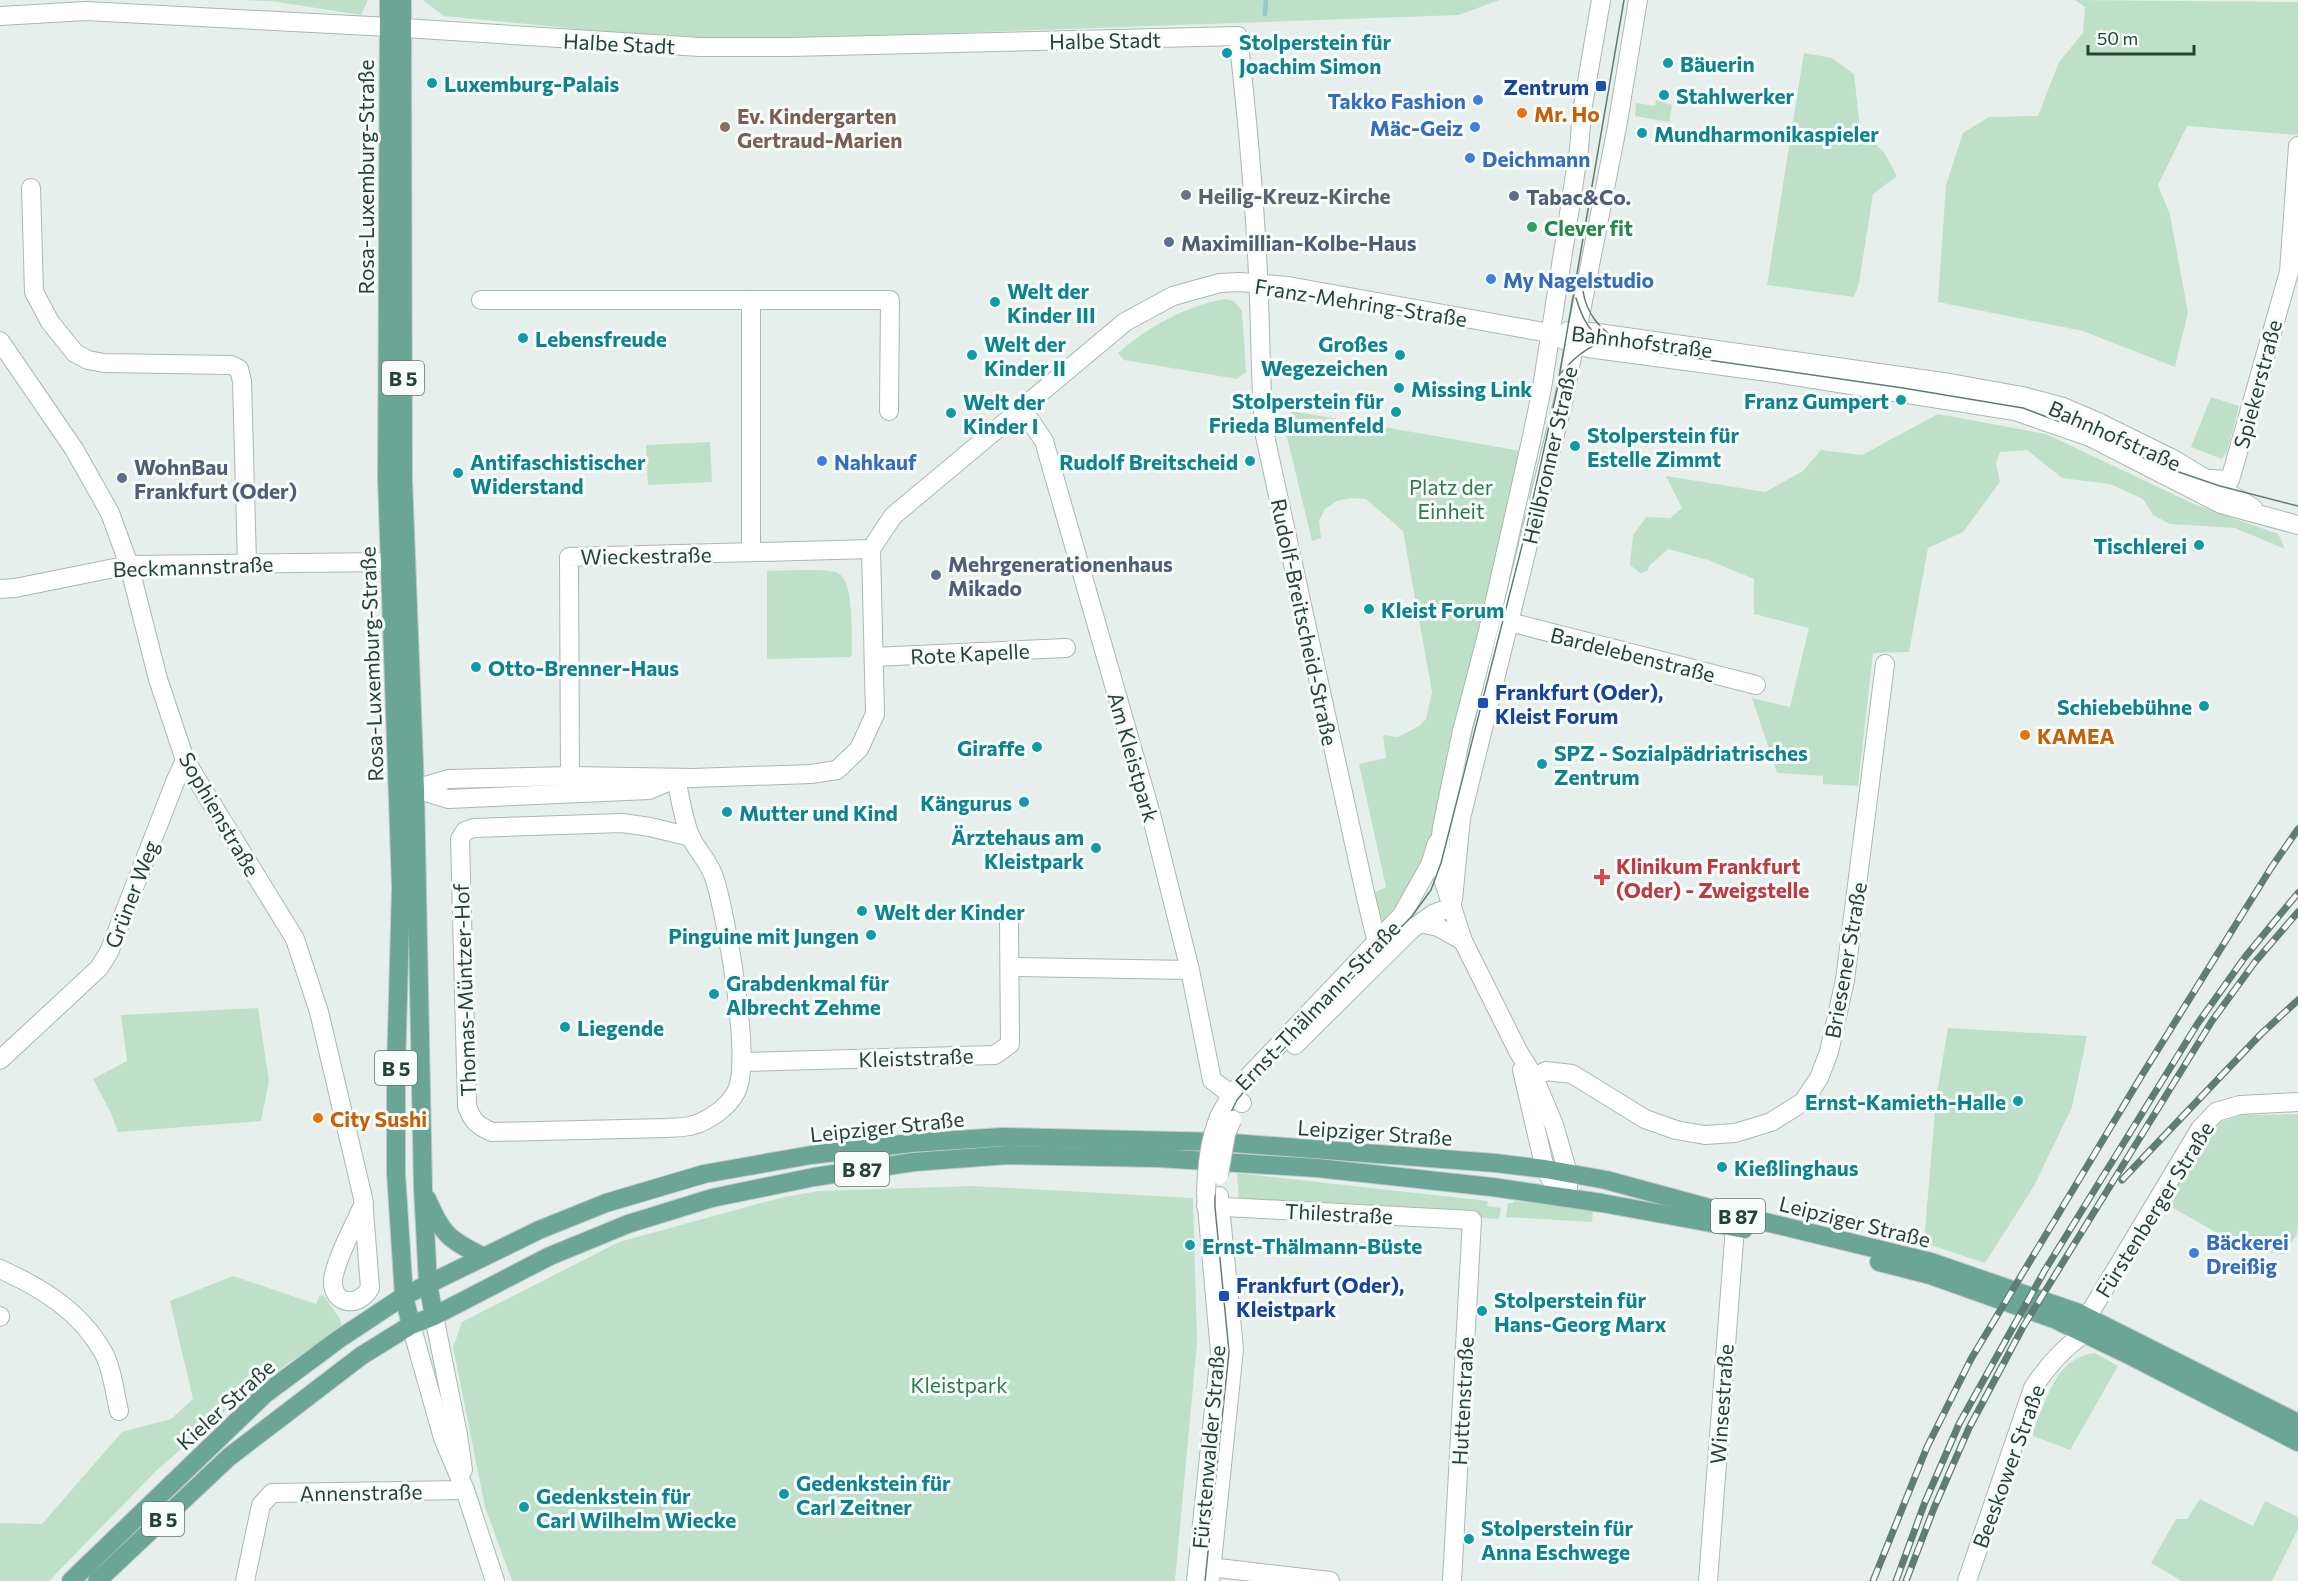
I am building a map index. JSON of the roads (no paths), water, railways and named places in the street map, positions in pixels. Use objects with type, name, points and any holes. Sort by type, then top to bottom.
[{"type":"main road","name":"Rosa-Luxemburg-Straße","points":[[389,0],[395,28],[407,788],[423,1189],[428,1284],[434,1316]]},
{"type":"main road","name":"Rosa-Luxemburg-Straße","points":[[402,0],[395,28],[388,562],[407,788],[401,888],[396,1070],[396,1173],[404,1296],[411,1325]]},
{"type":"main road","points":[[388,562],[400,566],[405,574]]},
{"type":"main road","name":"Leipziger Straße","points":[[428,1284],[539,1230],[606,1203],[704,1174],[811,1155],[910,1143],[1002,1137],[1220,1142],[1545,1168],[1606,1180],[1724,1212],[1931,1262],[2086,1324],[2298,1423]]},
{"type":"main road","name":"Leipziger Straße","points":[[434,1316],[550,1256],[628,1224],[712,1198],[814,1177],[914,1162],[1008,1155],[1159,1158],[1317,1168],[1492,1187],[1735,1227],[1930,1275],[2054,1319],[2086,1324],[2298,1442]]},
{"type":"main road","points":[[423,1189],[433,1212],[448,1236],[455,1243],[482,1256]]},
{"type":"main road","name":"Kieler Straße","points":[[71,1581],[265,1394],[339,1339],[404,1296],[428,1284]]},
{"type":"main road","name":"Kieler Straße","points":[[97,1581],[229,1457],[361,1356],[411,1325],[434,1316]]},
{"type":"street","name":"Heilbronner Straße","points":[[1568,1198],[1568,1173],[1554,1125],[1534,1077],[1518,1051],[1463,941],[1444,882],[1440,844],[1462,731],[1488,631],[1542,387],[1579,149],[1582,111],[1601,0]]},
{"type":"street","name":"Heilbronner Straße","points":[[1452,907],[1461,818],[1577,338],[1617,127],[1638,0]]},
{"type":"street","name":"Halbe Stadt","points":[[0,16],[86,11],[700,48],[1238,36]]},
{"type":"street","name":"Rudolf-Breitscheid-Straße","points":[[1238,36],[1251,149],[1261,396],[1265,436],[1381,948]]},
{"type":"street","name":"Spiekerstraße","points":[[2230,480],[2289,272],[2298,146]]},
{"type":"street","points":[[31,188],[34,292],[50,322],[75,353],[88,360],[104,363],[231,365],[239,369],[242,381],[247,563]]},
{"type":"street","name":"Franz-Mehring-Straße","points":[[871,549],[893,516],[1021,407],[1092,348],[1145,310],[1173,296],[1220,283],[1258,283],[1287,286],[1549,333]]},
{"type":"street","points":[[481,300],[890,300],[889,411]]},
{"type":"street","points":[[751,300],[751,552]]},
{"type":"street","name":"Bahnhofstraße","points":[[1549,333],[1994,389],[2063,407],[2127,436],[2207,479],[2267,517]]},
{"type":"street","name":"Bahnhofstraße","points":[[1577,338],[1595,350],[1782,374],[2015,411],[2090,437],[2221,504],[2298,525]]},
{"type":"street","name":"Sophienstraße","points":[[0,341],[74,449],[110,513],[129,565],[158,679],[185,760],[298,947],[319,1012],[364,1203]]},
{"type":"street","name":"Am Kleistpark","points":[[1021,407],[1044,441],[1147,802],[1190,970],[1212,1080],[1236,1099]]},
{"type":"street","name":"Bahnhofstraße","points":[[2165,476],[2230,480]]},
{"type":"street","points":[[407,788],[448,779],[648,775],[676,778],[811,774],[837,770],[859,749],[875,714],[871,549]]},
{"type":"street","name":"Wieckestraße","points":[[570,776],[569,557],[871,549]]},
{"type":"street","name":"Beckmannstraße","points":[[0,589],[129,565],[388,562]]},
{"type":"street","name":"Bardelebenstraße","points":[[1509,622],[1756,685]]},
{"type":"street","name":"Rote Kapelle","points":[[874,657],[1066,648]]},
{"type":"street","name":"Briesener Straße","points":[[1534,1077],[1546,1071],[1572,1074],[1645,1119],[1676,1130],[1705,1135],[1735,1133],[1771,1122],[1803,1101],[1819,1078],[1829,1052],[1845,980],[1885,664]]},
{"type":"street","name":"Grüner Weg","points":[[0,1060],[99,968],[109,952],[185,760]]},
{"type":"street","points":[[407,788],[447,799],[649,790],[676,778]]},
{"type":"street","name":"Thomas-Müntzer-Hof","points":[[676,778],[691,837],[707,860],[728,930],[743,1062],[740,1085],[735,1095],[718,1112],[694,1125],[666,1128],[492,1132],[472,1121],[467,1106],[460,839],[465,831],[474,828],[622,823],[691,837]]},
{"type":"street","name":"Ernst-Thälmann-Straße","points":[[1212,1200],[1226,1134],[1226,1119],[1236,1099],[1381,948],[1415,894],[1430,865],[1442,827]]},
{"type":"street","points":[[1415,894],[1431,890],[1443,895],[1452,907]]},
{"type":"street","name":"Ernst-Thälmann-Straße","points":[[1381,948],[1434,914],[1452,907]]},
{"type":"street","name":"Kleiststraße","points":[[743,1062],[996,1054],[1010,1044],[1009,921]]},
{"type":"street","name":"Ernst-Thälmann-Straße","points":[[1421,923],[1438,927],[1463,941]]},
{"type":"street","points":[[1010,968],[1190,970]]},
{"type":"street","name":"Heilbronner Straße","points":[[1518,1051],[1545,1168],[1553,1184],[1568,1198]]},
{"type":"street","name":"Fürstenberger Straße","points":[[2086,1324],[2200,1129],[2216,1112],[2240,1105],[2298,1102]]},
{"type":"street","name":"Thilestraße","points":[[1212,1200],[1472,1220]]},
{"type":"street","name":"Fürstenwalder Straße","points":[[1204,1573],[1234,1349],[1212,1200]]},
{"type":"street","name":"Huttenstraße","points":[[1452,1581],[1472,1220]]},
{"type":"street","name":"Winsestraße","points":[[1708,1581],[1735,1227]]},
{"type":"street","points":[[0,1269],[52,1296],[79,1319],[104,1354],[119,1411]]},
{"type":"street","points":[[434,1316],[459,1435],[465,1490]]},
{"type":"street","name":"Beeskower Straße","points":[[1966,1581],[2033,1388],[2048,1364],[2072,1342],[2086,1324]]},
{"type":"street","points":[[411,1325],[443,1438],[465,1490],[495,1581]]},
{"type":"street","name":"Annenstraße","points":[[245,1581],[261,1505],[272,1493],[465,1490]]},
{"type":"street","points":[[1204,1573],[1330,1581]]},
{"type":"waterway","points":[[1265,14],[1266,0]]},
{"type":"tram line","points":[[1205,1581],[1229,1352],[1215,1207],[1215,1166],[1220,1136],[1237,1100],[1251,1083],[1412,916],[1431,890],[1441,863],[1527,526],[1557,390],[1624,0]]},
{"type":"tram line","points":[[1583,291],[1587,306],[1595,320],[1605,331],[1619,339]]},
{"type":"tram line","points":[[1576,298],[1583,317],[1592,331],[1605,341],[1624,348],[1903,388],[2023,408],[2092,434],[2161,466],[2220,486],[2298,506]]},
{"type":"tram line","points":[[1561,373],[1589,348],[1610,342]]},
{"type":"railway","points":[[1873,1581],[1927,1447],[1971,1359],[2142,1075],[2271,868],[2298,829]]},
{"type":"railway","points":[[1896,1581],[1925,1502],[1959,1424],[2045,1270],[2198,1023],[2245,957],[2298,893]]},
{"type":"railway","points":[[1906,1581],[1934,1508],[1969,1428],[2023,1327],[2212,1021],[2255,962],[2298,912]]},
{"type":"railway","points":[[2122,1180],[2261,1034],[2298,1000]]},
{"type":"place","name":"Stolperstein für Joachim Simon","points":[[1227,53]]},
{"type":"place","name":"Bäuerin","points":[[1668,63]]},
{"type":"place","name":"Luxemburg-Palais","points":[[432,83]]},
{"type":"place","name":"Zentrum","points":[[1601,86]]},
{"type":"place","name":"Stahlwerker","points":[[1664,95]]},
{"type":"place","name":"Takko Fashion","points":[[1478,100]]},
{"type":"place","name":"Mr. Ho","points":[[1522,113]]},
{"type":"place","name":"Ev. Kindergarten Gertraud-Marien","points":[[725,127]]},
{"type":"place","name":"Mäc-Geiz","points":[[1475,127]]},
{"type":"place","name":"Mundharmonikaspieler","points":[[1642,133]]},
{"type":"place","name":"Deichmann","points":[[1470,158]]},
{"type":"place","name":"Heilig-Kreuz-Kirche","points":[[1186,195]]},
{"type":"place","name":"Tabac&Co.","points":[[1514,196]]},
{"type":"place","name":"Clever fit","points":[[1532,227]]},
{"type":"place","name":"Maximillian-Kolbe-Haus","points":[[1169,242]]},
{"type":"place","name":"My Nagelstudio","points":[[1491,279]]},
{"type":"place","name":"Welt der Kinder III","points":[[995,302]]},
{"type":"place","name":"Lebensfreude","points":[[523,338]]},
{"type":"place","name":"Welt der Kinder II","points":[[972,355]]},
{"type":"place","name":"Großes Wegezeichen","points":[[1400,355]]},
{"type":"place","name":"Missing Link","points":[[1399,388]]},
{"type":"place","name":"Franz Gumpert","points":[[1901,400]]},
{"type":"place","name":"Stolperstein für Frieda Blumenfeld","points":[[1396,412]]},
{"type":"place","name":"Welt der Kinder I","points":[[951,413]]},
{"type":"place","name":"Stolperstein für Estelle Zimmt","points":[[1575,446]]},
{"type":"place","name":"Nahkauf","points":[[822,461]]},
{"type":"place","name":"Rudolf Breitscheid","points":[[1250,461]]},
{"type":"place","name":"Antifaschistischer Widerstand","points":[[458,473]]},
{"type":"place","name":"WohnBau Frankfurt (Oder)","points":[[122,478]]},
{"type":"place","name":"Tischlerei","points":[[2199,545]]},
{"type":"place","name":"Mehrgenerationenhaus Mikado","points":[[936,575]]},
{"type":"place","name":"Kleist Forum","points":[[1369,609]]},
{"type":"place","name":"Otto-Brenner-Haus","points":[[476,667]]},
{"type":"place","name":"Frankfurt (Oder), Kleist Forum","points":[[1483,703]]},
{"type":"place","name":"Schiebebühne","points":[[2204,706]]},
{"type":"place","name":"KAMEA","points":[[2025,735]]},
{"type":"place","name":"Giraffe","points":[[1037,747]]},
{"type":"place","name":"SPZ - Sozialpädriatrisches Zentrum","points":[[1542,764]]},
{"type":"place","name":"Kängurus","points":[[1024,802]]},
{"type":"place","name":"Mutter und Kind","points":[[727,812]]},
{"type":"place","name":"Ärztehaus am Kleistpark","points":[[1096,848]]},
{"type":"place","name":"Klinikum Frankfurt (Oder) - Zweigstelle","points":[[1602,877]]},
{"type":"place","name":"Welt der Kinder","points":[[862,911]]},
{"type":"place","name":"Pinguine mit Jungen","points":[[871,935]]},
{"type":"place","name":"Grabdenkmal für Albrecht Zehme","points":[[714,994]]},
{"type":"place","name":"Liegende","points":[[565,1027]]},
{"type":"place","name":"Ernst-Kamieth-Halle","points":[[2018,1101]]},
{"type":"place","name":"City Sushi","points":[[318,1118]]},
{"type":"place","name":"Kießlinghaus","points":[[1722,1167]]},
{"type":"place","name":"Ernst-Thälmann-Büste","points":[[1190,1245]]},
{"type":"place","name":"Bäckerei Dreißig","points":[[2194,1253]]},
{"type":"place","name":"Frankfurt (Oder), Kleistpark","points":[[1224,1296]]},
{"type":"place","name":"Stolperstein für Hans-Georg Marx","points":[[1482,1311]]},
{"type":"place","name":"Gedenkstein für Carl Zeitner","points":[[784,1494]]},
{"type":"place","name":"Gedenkstein für Carl Wilhelm Wiecke","points":[[524,1507]]},
{"type":"place","name":"Stolperstein für Anna Eschwege","points":[[1469,1539]]},
{"type":"park label","name":"Platz der Einheit","points":[[1451,498]]},
{"type":"park label","name":"Kleistpark","points":[[959,1384]]}]
